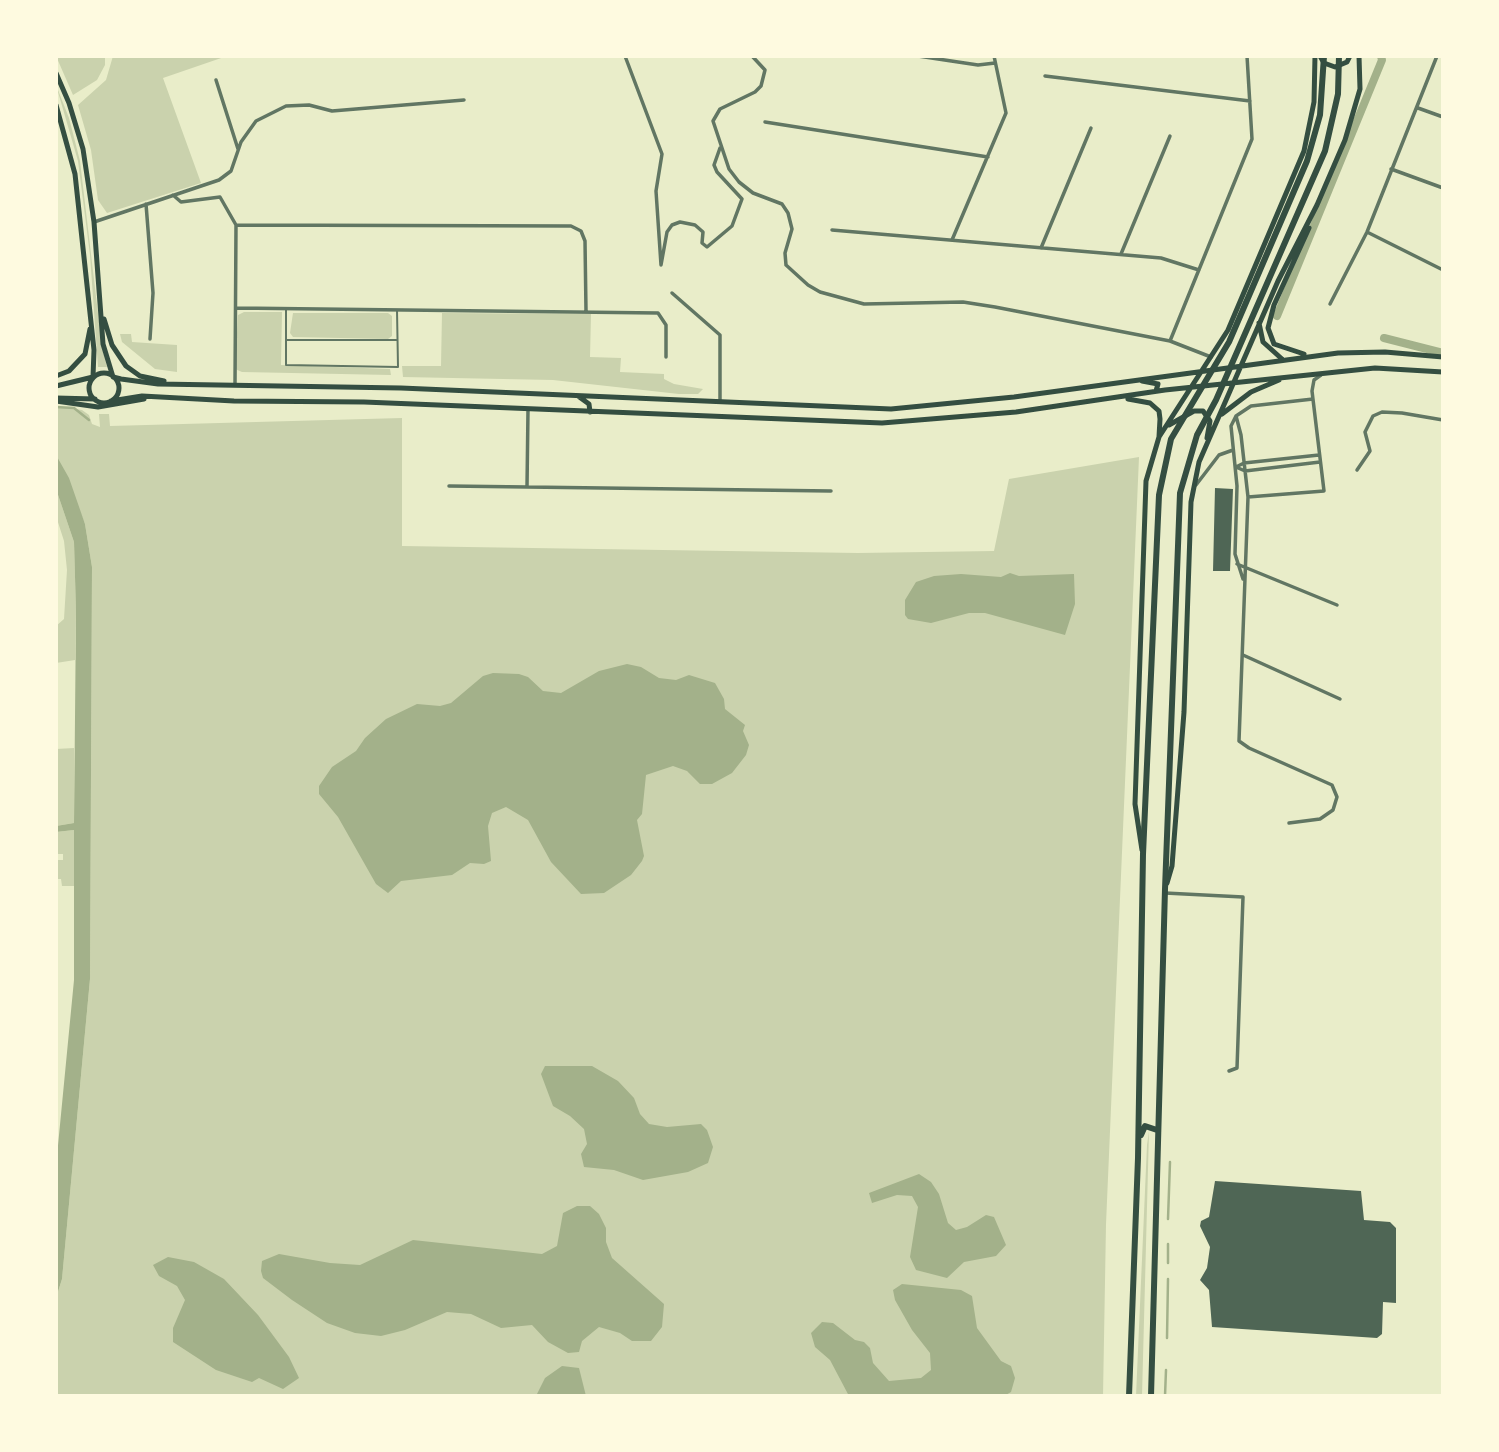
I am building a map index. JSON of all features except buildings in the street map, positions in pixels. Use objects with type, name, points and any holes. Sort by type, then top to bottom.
[{"type":"highway","points":[[1129,1396],[1138,1158],[1143,854],[1159,495],[1171,439],[1229,342],[1307,161],[1320,115],[1320,56]]},
{"type":"highway","points":[[1151,1396],[1157,1130],[1178,514],[1184,475],[1197,435],[1216,400],[1325,151],[1338,94],[1339,56]]},
{"type":"highway","points":[[1138,1158],[1142,1130],[1151,1125],[1157,1130]]},
{"type":"main road","points":[[1320,56],[1324,63],[1335,67],[1347,62],[1350,56]]},
{"type":"main road","points":[[1159,437],[1228,330],[1308,140],[1320,56]]},
{"type":"main road","points":[[1312,356],[1281,348],[1275,344],[1268,328],[1274,305],[1345,140],[1358,98],[1359,56]]},
{"type":"main road","points":[[56,73],[78,127],[94,222],[104,319],[103,344],[118,387],[111,401]]},
{"type":"main road","points":[[56,105],[75,174],[91,316],[93,377],[89,388],[95,399]]},
{"type":"main road","points":[[1205,448],[1259,323],[1317,205]]},
{"type":"main road","points":[[56,376],[69,371],[85,354],[91,316]]},
{"type":"main road","points":[[104,319],[112,345],[126,366],[145,378],[175,382],[891,409],[1014,397],[1312,356],[1385,352],[1443,357]]},
{"type":"main road","points":[[1259,323],[1263,342],[1282,359]]},
{"type":"main road","points":[[56,400],[111,401],[154,397],[882,423],[1016,412],[1192,387],[1327,372],[1375,368],[1443,372]]},
{"type":"main road","points":[[56,386],[105,373],[113,377],[158,384],[175,382]]},
{"type":"main road","points":[[1219,416],[1251,392],[1283,378]]},
{"type":"main road","points":[[1132,380],[1155,382],[1159,387],[1155,392]]},
{"type":"main road","points":[[578,396],[589,404],[590,412]]},
{"type":"main road","points":[[56,400],[98,407],[154,397]]},
{"type":"main road","points":[[1111,399],[1139,399],[1155,406],[1159,411],[1159,437],[1146,481],[1135,804],[1143,854]]},
{"type":"main road","points":[[1165,891],[1172,866],[1181,760],[1191,502],[1210,421],[1203,411],[1194,411],[1167,425]]},
{"type":"street","points":[[625,56],[662,154],[656,191],[661,265],[667,232],[672,225],[680,222],[695,225],[703,232],[702,243],[707,247],[712,246],[732,226],[742,199],[717,172],[715,161],[720,148]]},
{"type":"street","points":[[752,56],[765,70],[764,78],[755,92],[720,109],[713,121],[720,148],[729,169],[740,182],[753,193],[782,204],[793,220],[785,253],[786,265],[793,274],[820,292],[864,304],[963,302],[995,306],[1170,341],[1211,357]]},
{"type":"street","points":[[918,56],[978,65],[995,63]]},
{"type":"street","points":[[951,240],[1006,113],[994,56]]},
{"type":"street","points":[[1170,341],[1252,139],[1247,56]]},
{"type":"street","points":[[1330,304],[1367,232],[1437,56]]},
{"type":"street","points":[[1045,76],[1250,101]]},
{"type":"street","points":[[216,80],[239,151]]},
{"type":"street","points":[[94,222],[219,180],[231,171],[246,132],[256,121],[295,104],[332,111],[464,100]]},
{"type":"street","points":[[1418,108],[1443,117]]},
{"type":"street","points":[[765,122],[988,158]]},
{"type":"street","points":[[1041,247],[1091,128]]},
{"type":"street","points":[[1121,254],[1170,136]]},
{"type":"street","points":[[1391,169],[1443,188]]},
{"type":"street","points":[[173,195],[181,202],[220,197],[236,225],[236,384]]},
{"type":"street","points":[[146,204],[153,293],[150,339]]},
{"type":"street","points":[[236,225],[571,226],[580,231],[586,241],[586,311]]},
{"type":"street","points":[[832,230],[1161,258],[1199,270]]},
{"type":"street","points":[[1367,232],[1443,270]]},
{"type":"street","points":[[672,293],[720,335],[720,403]]},
{"type":"street","points":[[236,308],[658,313],[666,325],[666,357]]},
{"type":"street","points":[[1248,497],[1324,491],[1313,399],[1314,380],[1327,372]]},
{"type":"street","points":[[1243,579],[1237,564],[1236,467],[1230,426],[1236,416],[1251,406],[1313,399]]},
{"type":"street","points":[[527,487],[528,410]]},
{"type":"street","points":[[1357,470],[1370,451],[1365,432],[1373,416],[1382,412],[1402,412],[1443,420]]},
{"type":"street","points":[[1236,416],[1248,497],[1248,565],[1243,579],[1239,741],[1332,785],[1337,797],[1333,810],[1320,819],[1289,823]]},
{"type":"street","points":[[1195,485],[1219,455],[1233,450]]},
{"type":"street","points":[[1236,467],[1244,463],[1319,455]]},
{"type":"street","points":[[1236,467],[1245,471],[1320,462]]},
{"type":"street","points":[[449,486],[831,491]]},
{"type":"street","points":[[1237,564],[1248,565],[1336,606]]},
{"type":"street","points":[[1243,654],[1340,699]]},
{"type":"street","points":[[1165,891],[1243,897],[1237,1068],[1229,1071]]},
{"type":"lane","points":[[286,310],[286,365],[398,367],[397,309]]},
{"type":"lane","points":[[286,340],[397,340]]},
{"type":"shaded area","points":[[56,56],[105,56],[105,65],[97,80],[73,95]]},
{"type":"shaded area","points":[[113,56],[227,56],[163,78],[201,183],[107,213],[98,200],[91,150],[78,105],[106,80]]},
{"type":"shaded area","points":[[56,85],[69,118],[80,161],[102,347],[107,367],[98,367],[90,255],[78,161]]},
{"type":"shaded area","points":[[244,312],[282,312],[281,365],[390,369],[391,375],[242,372],[235,369],[238,315]]},
{"type":"shaded area","points":[[293,313],[388,313],[392,316],[392,336],[388,339],[293,337],[290,333]]},
{"type":"shaded area","points":[[442,313],[591,314],[590,357],[621,358],[620,372],[664,374],[664,379],[674,384],[703,389],[698,394],[679,394],[553,380],[403,377],[402,366],[441,366]]},
{"type":"shaded area","points":[[120,334],[131,334],[132,342],[177,345],[177,372],[155,369],[122,342]]},
{"type":"shaded area","points":[[56,406],[82,410],[89,415],[92,424],[100,427],[99,414],[109,414],[110,426],[402,418],[402,546],[858,553],[994,551],[1009,479],[1139,457],[1106,1224],[1103,1396],[56,1396],[56,1298],[62,1279],[90,979],[92,567],[85,524],[56,455]]},
{"type":"shaded area","points":[[56,455],[69,478],[85,524],[92,567],[90,979],[62,1279],[56,1298],[56,1166],[74,980],[74,830],[56,832],[56,826],[74,823],[76,612],[74,542],[56,489]]},
{"type":"shaded area","points":[[56,489],[74,542],[76,612],[75,660],[56,663],[56,626],[64,619],[67,570],[64,541],[56,516]]},
{"type":"shaded area","points":[[1010,573],[1019,576],[1074,574],[1075,604],[1065,635],[985,613],[969,613],[931,623],[908,619],[905,615],[905,600],[916,582],[934,576],[961,574],[1001,577]]},
{"type":"shaded area","points":[[627,664],[641,667],[659,678],[676,680],[689,675],[715,683],[724,699],[725,709],[745,725],[743,731],[749,745],[746,755],[732,773],[712,784],[700,784],[687,771],[673,766],[646,775],[642,814],[637,820],[644,856],[631,875],[604,893],[581,894],[551,862],[528,820],[506,807],[492,813],[488,826],[491,861],[484,864],[470,863],[452,875],[401,881],[388,893],[376,884],[338,817],[319,794],[319,786],[332,767],[356,751],[365,738],[386,719],[417,704],[440,706],[451,703],[483,676],[493,673],[519,674],[528,677],[543,691],[561,693],[599,671]]},
{"type":"shaded area","points":[[74,748],[74,823],[56,826],[56,749]]},
{"type":"shaded area","points":[[74,830],[74,886],[62,886],[61,879],[56,879],[56,860],[63,860],[63,854],[56,854],[56,832]]},
{"type":"shaded area","points":[[545,1066],[592,1066],[618,1081],[634,1098],[640,1114],[649,1124],[667,1127],[701,1124],[707,1130],[713,1147],[708,1163],[688,1172],[643,1180],[614,1170],[584,1167],[581,1154],[587,1144],[584,1129],[553,1106],[541,1074]]},
{"type":"shaded area","points":[[1149,1131],[1142,1396],[1136,1396],[1147,1145]]},
{"type":"shaded area","points":[[919,1174],[931,1182],[939,1194],[948,1223],[956,1230],[967,1227],[986,1215],[994,1217],[1006,1245],[996,1256],[964,1262],[947,1278],[916,1270],[910,1257],[918,1207],[912,1196],[897,1195],[872,1203],[869,1193]]},
{"type":"shaded area","points":[[577,1206],[590,1206],[599,1214],[606,1228],[606,1242],[612,1258],[664,1304],[662,1327],[651,1341],[632,1341],[620,1333],[599,1327],[582,1341],[579,1352],[568,1353],[548,1342],[532,1325],[501,1328],[471,1314],[447,1312],[405,1330],[381,1336],[355,1333],[327,1323],[292,1300],[263,1278],[261,1271],[262,1261],[279,1254],[360,1265],[413,1240],[542,1254],[557,1246],[563,1213]]},
{"type":"shaded area","points":[[168,1257],[194,1262],[224,1279],[258,1315],[289,1357],[299,1378],[283,1389],[259,1378],[252,1382],[216,1370],[173,1342],[173,1328],[185,1300],[177,1286],[159,1276],[153,1265]]},
{"type":"shaded area","points":[[902,1284],[961,1290],[972,1296],[977,1328],[1001,1361],[1011,1366],[1015,1378],[1011,1392],[1004,1396],[849,1396],[830,1360],[815,1347],[811,1333],[822,1322],[833,1323],[855,1340],[864,1342],[870,1348],[873,1363],[889,1381],[921,1378],[931,1370],[930,1353],[912,1330],[895,1300],[893,1290]]},
{"type":"shaded area","points":[[562,1366],[579,1368],[586,1396],[536,1396],[545,1378]]},
{"type":"waterway","points":[[1277,316],[1382,60],[1381,56]]},
{"type":"waterway","points":[[1384,338],[1443,353]]},
{"type":"waterway","points":[[56,407],[74,408],[89,420]]},
{"type":"waterway","points":[[1168,1219],[1170,1162]]},
{"type":"waterway","points":[[1168,1244],[1168,1263]]},
{"type":"waterway","points":[[1167,1338],[1168,1279]]},
{"type":"waterway","points":[[1165,1396],[1166,1370]]}]
